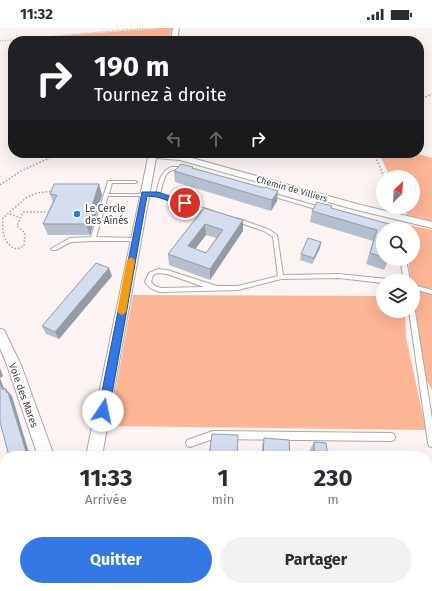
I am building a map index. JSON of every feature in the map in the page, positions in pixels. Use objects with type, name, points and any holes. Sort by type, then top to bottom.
[{"type":"street","points":[[95,451],[151,158]]},
{"type":"street","name":"Chemin de Villiers","points":[[181,158],[356,207],[432,225]]},
{"type":"street","name":"Voie des Mares","points":[[0,334],[14,365],[44,451]]},
{"type":"lane","points":[[158,194],[164,173],[168,170],[176,168],[188,171]]},
{"type":"lane","points":[[93,239],[110,182],[135,182]]},
{"type":"lane","points":[[263,192],[323,209]]},
{"type":"lane","points":[[107,195],[158,194],[216,214]]},
{"type":"lane","points":[[230,218],[266,230],[275,236],[281,277]]},
{"type":"lane","points":[[54,249],[70,240],[135,240]]},
{"type":"lane","points":[[218,289],[158,270],[151,274],[148,282],[153,288],[160,290],[218,289],[238,288],[281,277],[339,276],[376,280]]},
{"type":"lane","points":[[420,289],[432,292]]},
{"type":"lane","points":[[413,318],[432,443]]},
{"type":"lane","points":[[424,394],[432,396]]},
{"type":"lane","points":[[190,443],[213,435],[391,437]]},
{"type":"path","points":[[49,36],[147,28]]},
{"type":"path","points":[[0,186],[22,171],[49,158]]},
{"type":"path","points":[[376,158],[381,170]]},
{"type":"path","points":[[55,198],[49,212],[23,212],[17,226],[25,233],[25,242],[22,248],[11,248],[2,231],[3,218],[10,214],[23,199],[36,193],[58,191]]},
{"type":"path","points":[[10,214],[20,218]]},
{"type":"shaded area","points":[[159,28],[172,28],[170,36],[62,36]]},
{"type":"shaded area","points":[[424,156],[432,158],[432,221],[407,215],[420,214],[420,170],[387,170],[381,158],[424,158]]},
{"type":"shaded area","points":[[420,227],[432,230],[432,289],[420,286],[420,274],[410,274],[409,266],[420,266]]},
{"type":"shaded area","points":[[420,291],[432,294],[432,390],[425,377],[417,318],[420,318]]},
{"type":"shaded area","points":[[133,295],[376,296],[376,318],[405,318],[406,338],[426,430],[109,426]]},
{"type":"building","points":[[181,164],[278,191],[272,200],[174,171]]},
{"type":"building","points":[[54,184],[99,184],[86,224],[43,224],[57,195],[50,194]]},
{"type":"building","points":[[317,202],[332,206],[331,208],[382,222],[376,222],[376,230],[312,211]]},
{"type":"building","points":[[204,208],[243,220],[210,269],[168,254]],"holes":[[[205,224],[223,230],[206,253],[188,246]]]},
{"type":"building","points":[[376,233],[376,255],[370,253]]},
{"type":"building","points":[[308,238],[321,242],[314,258],[301,254]]},
{"type":"building","points":[[96,263],[109,268],[55,332],[42,326]]},
{"type":"building","points":[[0,383],[3,390],[5,388],[7,393],[8,392],[26,451],[8,451],[0,422]]},
{"type":"building","points":[[212,434],[238,435],[237,451],[210,451]]},
{"type":"building","points":[[264,438],[289,440],[290,451],[263,451]]},
{"type":"building","points":[[314,442],[326,443],[327,451],[315,451]]},
{"type":"slow traffic","points":[[122,312],[131,260]]},
{"type":"place","name":"Le Cercle des Aînés","points":[[77,214]]},
{"type":"route","points":[[103,411],[144,194],[158,194],[185,203]]}]
